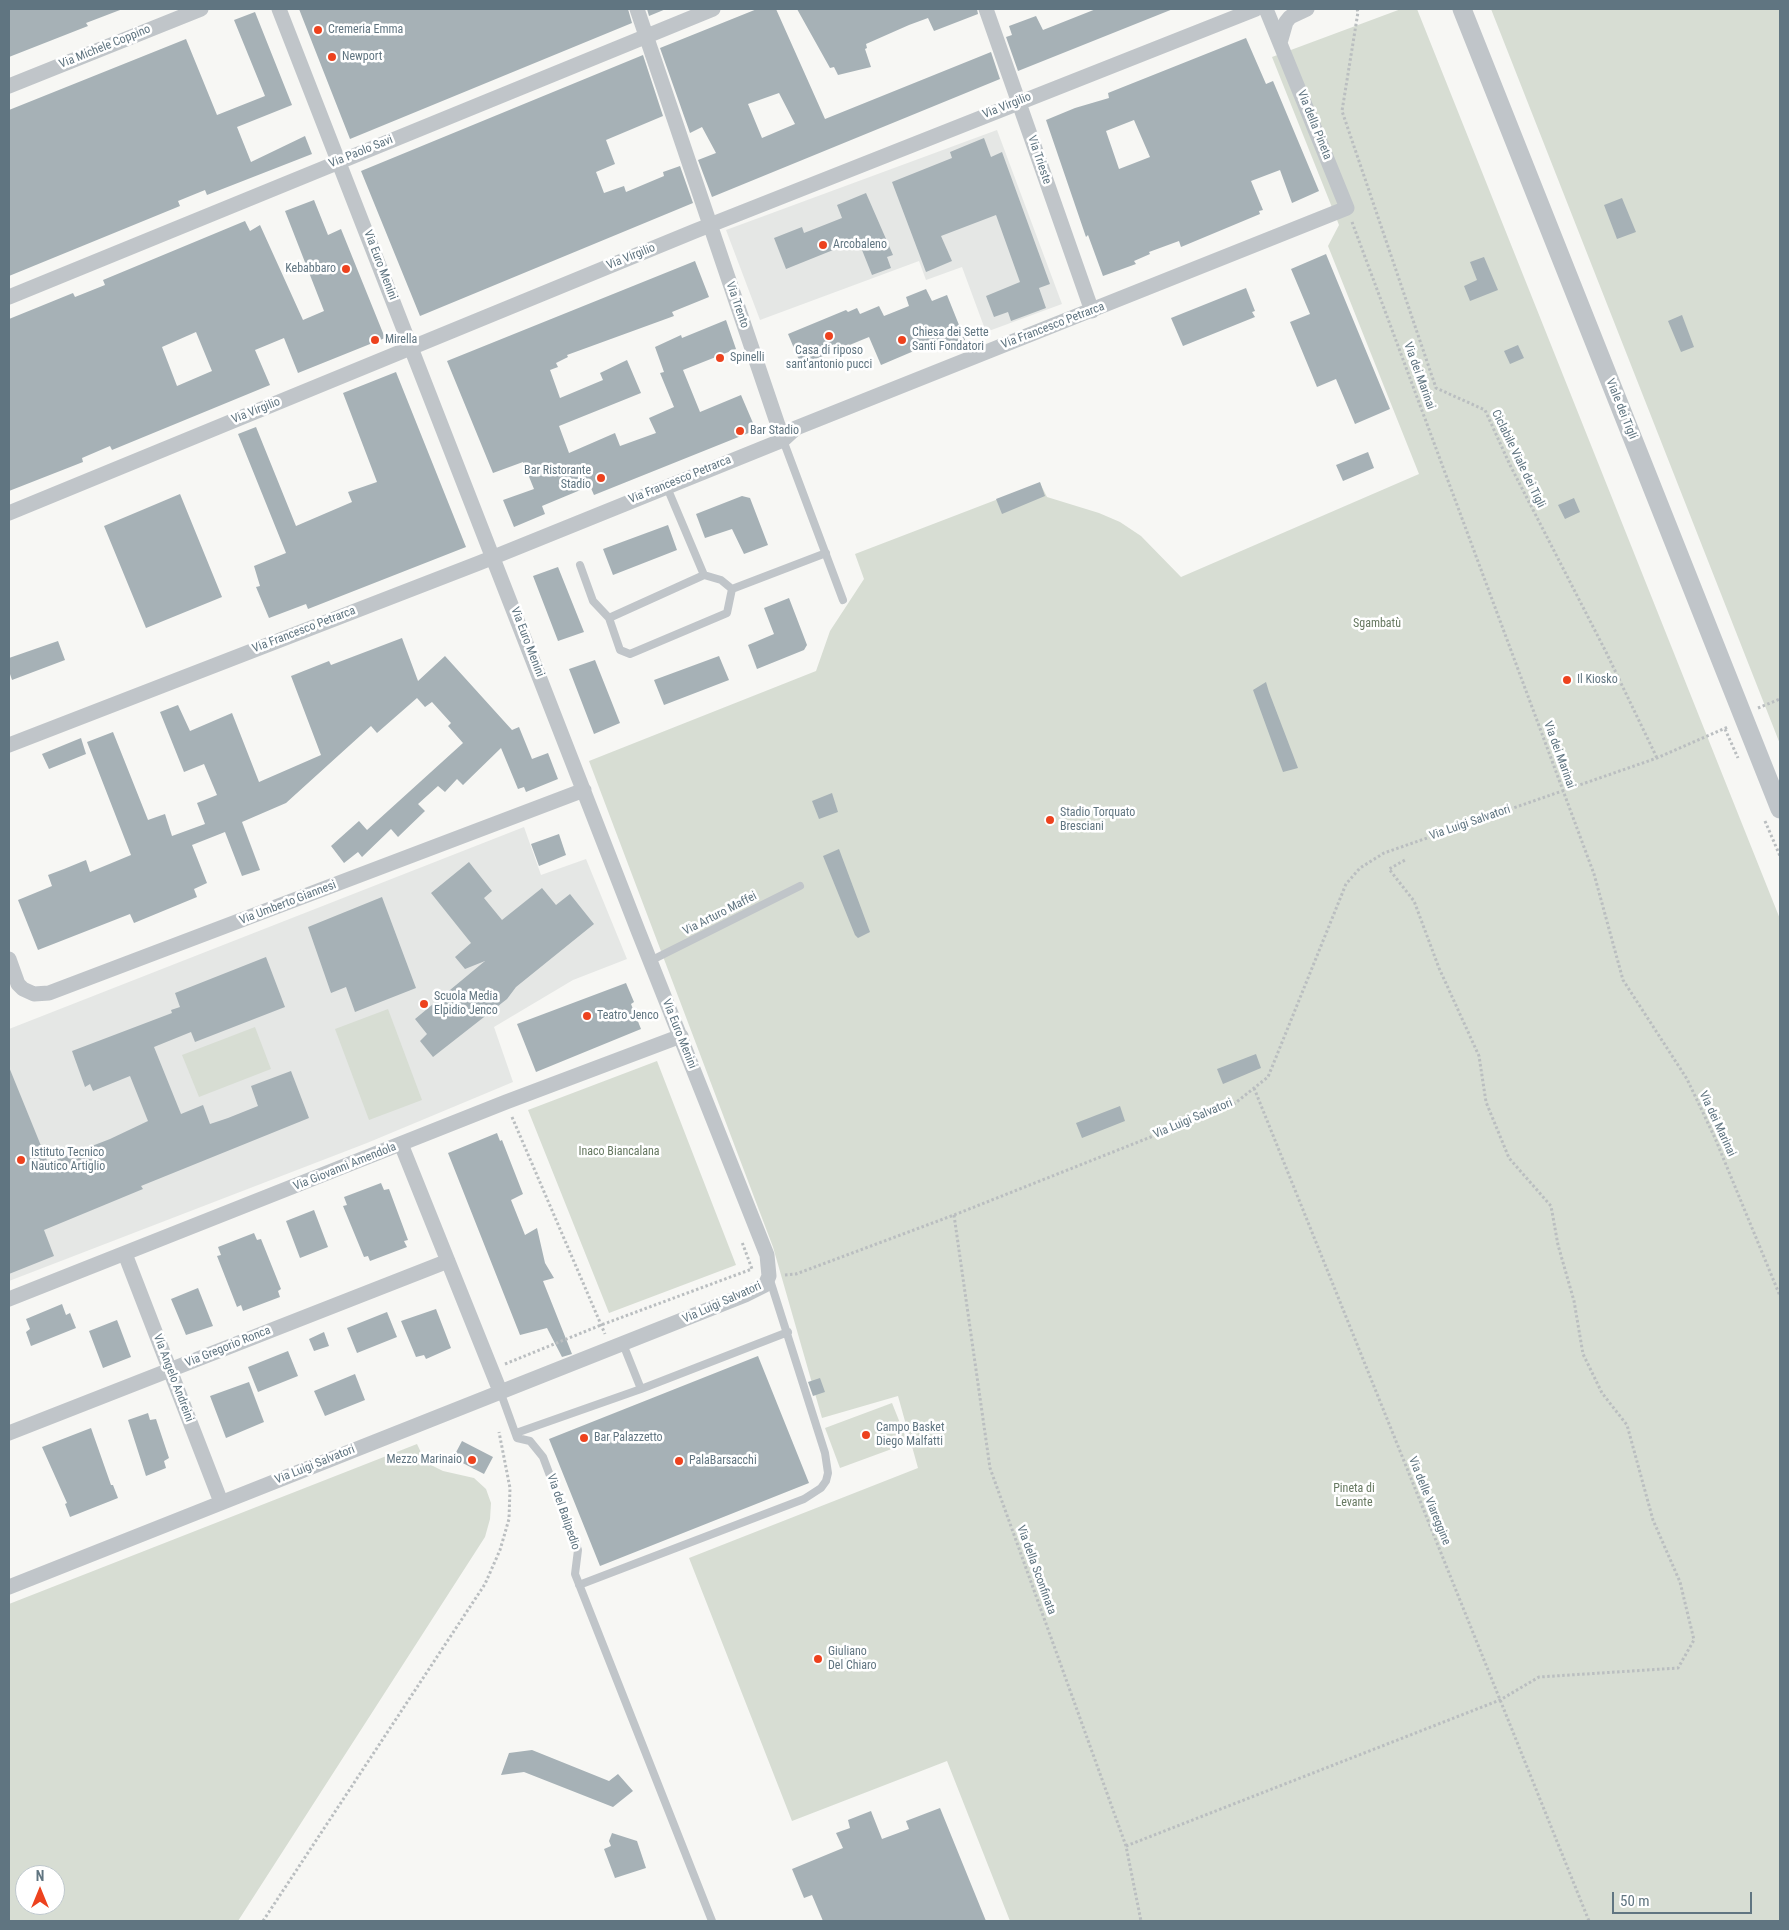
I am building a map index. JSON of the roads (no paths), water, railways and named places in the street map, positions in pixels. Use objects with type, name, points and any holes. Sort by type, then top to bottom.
[{"type":"street","name":"Via Michele Coppino","points":[[9,86],[201,9]]},
{"type":"street","name":"Via Euro Menini","points":[[280,9],[494,555],[650,961],[767,1255],[769,1276]]},
{"type":"street","name":"Via Trento","points":[[637,9],[783,440]]},
{"type":"street","name":"Via Paolo Savi","points":[[9,297],[713,9]]},
{"type":"street","name":"Via Trieste","points":[[986,9],[1092,310]]},
{"type":"street","name":"Via Virgilio","points":[[9,513],[710,225],[1018,101],[1256,9]]},
{"type":"street","name":"Via della Pineta","points":[[1266,9],[1347,208]]},
{"type":"street","points":[[1280,43],[1286,22],[1290,16],[1307,9]]},
{"type":"street","name":"Viale dei Tigli","points":[[1462,9],[1780,809]]},
{"type":"street","name":"Via Francesco Petrarca","points":[[9,745],[474,565],[494,555],[666,485],[783,440],[796,428],[1347,208]]},
{"type":"street","name":"Via Umberto Giannesi","points":[[9,960],[18,984],[23,989],[34,994],[49,993],[584,790]]},
{"type":"street","name":"Via Giovanni Amendola","points":[[9,1299],[506,1102],[681,1036]]},
{"type":"street","points":[[401,1144],[500,1391]]},
{"type":"street","name":"Via Angelo Andreini","points":[[125,1254],[222,1502]]},
{"type":"street","name":"Via Gregorio Ronca","points":[[9,1433],[448,1261]]},
{"type":"street","name":"Via Luigi Salvatori","points":[[9,1587],[745,1295],[765,1285],[769,1276]]},
{"type":"lane","name":"Via Trento","points":[[783,440],[843,600]]},
{"type":"lane","points":[[666,485],[704,575]]},
{"type":"lane","points":[[732,589],[826,553]]},
{"type":"lane","points":[[580,565],[593,601],[609,618],[620,650],[630,654],[727,613],[732,589]]},
{"type":"lane","points":[[609,618],[704,575],[721,580],[732,589]]},
{"type":"lane","name":"Via Arturo Maffei","points":[[650,961],[800,886]]},
{"type":"lane","points":[[579,1585],[804,1499],[821,1488],[828,1473],[828,1464],[769,1276]]},
{"type":"lane","points":[[500,1391],[516,1433],[641,1389],[788,1332]]},
{"type":"lane","points":[[617,1346],[641,1389]]},
{"type":"lane","name":"Via del Balipedio","points":[[516,1433],[517,1438],[530,1441],[543,1457],[578,1550],[575,1574],[579,1585],[712,1921]]},
{"type":"place","name":"Cremeria Emma","points":[[318,30]]},
{"type":"place","name":"Newport","points":[[332,57]]},
{"type":"place","name":"Arcobaleno","points":[[823,245]]},
{"type":"place","name":"Kebabbaro","points":[[346,269]]},
{"type":"place","name":"Casa di riposo sant'antonio pucci","points":[[829,336]]},
{"type":"place","name":"Mirella","points":[[375,340]]},
{"type":"place","name":"Chiesa dei Sette Santi Fondatori","points":[[902,340]]},
{"type":"place","name":"Spinelli","points":[[720,358]]},
{"type":"place","name":"Bar Stadio","points":[[740,431]]},
{"type":"place","name":"Bar Ristorante Stadio","points":[[601,478]]},
{"type":"place","name":"Il Kiosko","points":[[1567,680]]},
{"type":"place","name":"Stadio Torquato Bresciani","points":[[1050,820]]},
{"type":"place","name":"Scuola Media Elpidio Jenco","points":[[424,1004]]},
{"type":"place","name":"Teatro Jenco","points":[[587,1016]]},
{"type":"place","name":"Istituto Tecnico Nautico Artiglio","points":[[21,1160]]},
{"type":"place","name":"Campo Basket Diego Malfatti","points":[[866,1435]]},
{"type":"place","name":"Bar Palazzetto","points":[[584,1438]]},
{"type":"place","name":"Mezzo Marinaio","points":[[472,1460]]},
{"type":"place","name":"PalaBarsacchi","points":[[679,1461]]},
{"type":"place","name":"Giuliano Del Chiaro","points":[[818,1659]]},
{"type":"park label","name":"Sgambatù","points":[[1377,624]]},
{"type":"park label","name":"Inaco Biancalana","points":[[619,1152]]},
{"type":"park label","name":"Pineta di Levante","points":[[1354,1496]]}]
